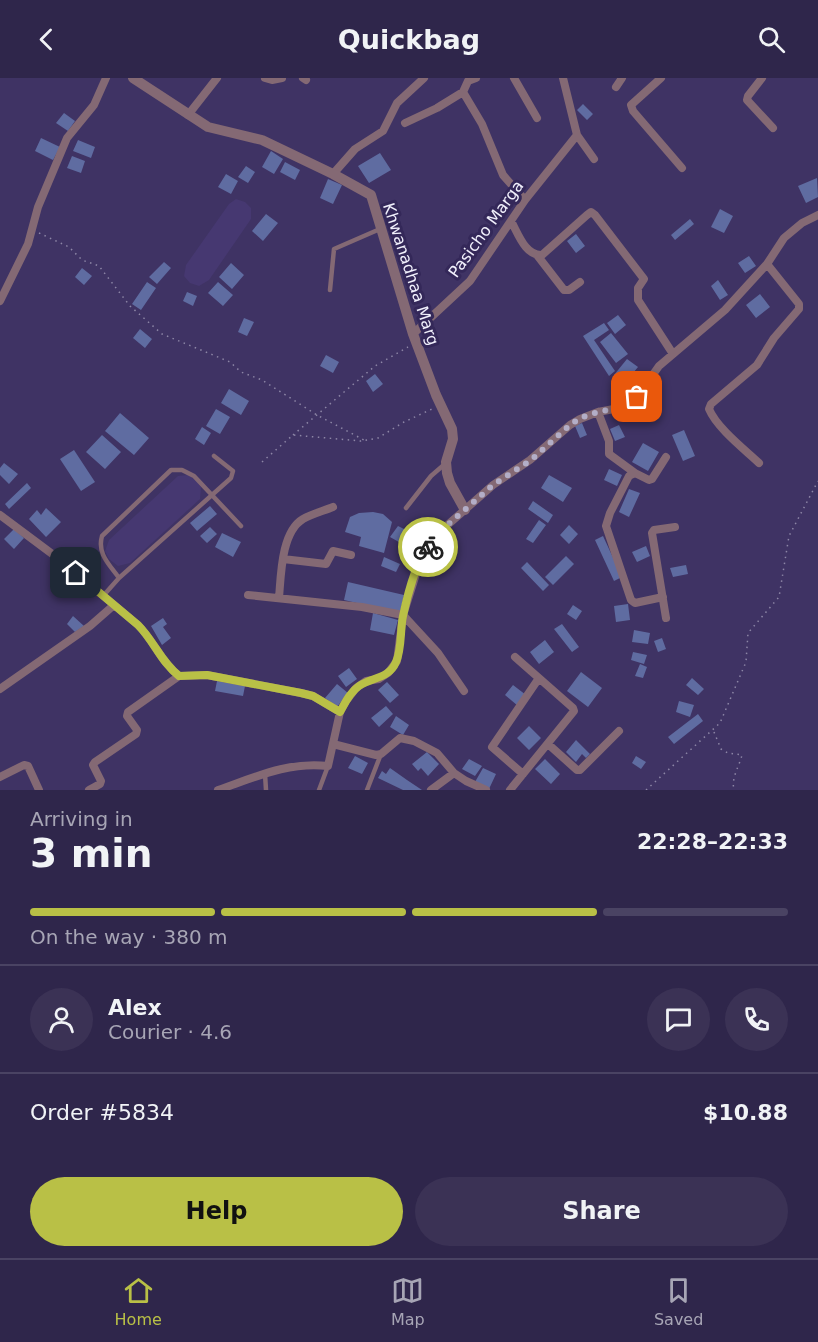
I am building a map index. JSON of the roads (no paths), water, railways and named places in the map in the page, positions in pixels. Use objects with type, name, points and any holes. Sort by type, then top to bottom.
[{"type":"street","points":[[0,301],[33,230],[38,207],[67,138],[93,105],[106,78]]},
{"type":"street","name":"Khwanadhaa Marg","points":[[133,78],[208,127],[262,140],[371,195],[415,338],[452,429],[453,439],[446,462],[450,483],[465,510]]},
{"type":"street","points":[[188,115],[217,78]]},
{"type":"street","points":[[265,78],[272,80],[282,78]]},
{"type":"street","points":[[333,174],[355,149],[383,132],[397,103],[424,78]]},
{"type":"street","points":[[405,123],[437,108],[463,92],[468,81],[476,78]]},
{"type":"street","points":[[514,78],[537,118]]},
{"type":"street","points":[[563,78],[572,122],[577,135],[594,159]]},
{"type":"street","points":[[616,87],[622,78]]},
{"type":"street","points":[[661,78],[631,105],[633,111],[682,168]]},
{"type":"street","points":[[762,78],[747,100],[774,128]]},
{"type":"street","points":[[463,92],[482,124],[503,175],[525,200]]},
{"type":"street","name":"Pasicho Marga","points":[[415,338],[470,281],[525,200],[577,135]]},
{"type":"street","points":[[537,255],[542,255],[591,212],[644,279],[638,288],[638,300],[673,354]]},
{"type":"street","points":[[218,790],[294,765],[328,766],[340,712],[356,688],[366,681],[379,679],[392,669],[397,661],[403,615],[423,552],[435,536],[493,485],[531,460],[580,418],[619,408],[637,397],[658,366],[725,310],[768,264],[784,238],[802,223],[818,215]]},
{"type":"street","points":[[511,221],[526,248],[537,255],[564,290],[569,290],[580,282]]},
{"type":"street","points":[[759,463],[728,433],[709,409],[711,404],[757,365],[774,338],[799,309],[799,304],[768,264]]},
{"type":"street","points":[[598,412],[609,441],[609,454],[635,472],[649,480],[666,457]]},
{"type":"street","points":[[635,472],[629,476],[606,526],[631,600],[635,603],[663,597]]},
{"type":"street","points":[[279,598],[283,559],[291,532],[301,520],[333,507]]},
{"type":"street","points":[[0,515],[114,604],[147,634],[165,663],[179,676]]},
{"type":"street","points":[[666,618],[652,532],[675,527]]},
{"type":"street","points":[[283,559],[326,564],[333,551],[351,555]]},
{"type":"street","points":[[248,595],[362,607],[403,615],[438,653],[464,691]]},
{"type":"street","points":[[0,689],[90,626],[114,604]]},
{"type":"street","points":[[510,790],[574,711],[515,657]]},
{"type":"street","points":[[89,790],[101,781],[93,765],[94,762],[136,734],[137,730],[127,716],[128,712],[179,676],[207,675],[301,693],[313,696],[340,712]]},
{"type":"street","points":[[523,774],[492,747],[539,678]]},
{"type":"street","points":[[548,744],[577,770],[580,770],[619,730]]},
{"type":"street","points":[[333,744],[376,755],[381,754],[400,738],[407,739],[436,753],[454,773],[486,790]]},
{"type":"street","points":[[0,777],[24,765],[28,766],[39,790]]},
{"type":"street","points":[[431,790],[454,773]]},
{"type":"lane","points":[[330,290],[334,249],[380,229]]},
{"type":"lane","points":[[104,596],[119,578],[231,478],[233,471],[214,456]]},
{"type":"lane","points":[[406,508],[431,476],[446,462]]},
{"type":"lane","points":[[119,578],[101,553],[102,537],[171,470],[182,470],[194,476],[241,526]]},
{"type":"lane","points":[[367,790],[381,754]]},
{"type":"lane","points":[[319,790],[328,766]]},
{"type":"lane","points":[[265,774],[266,790]]}]
